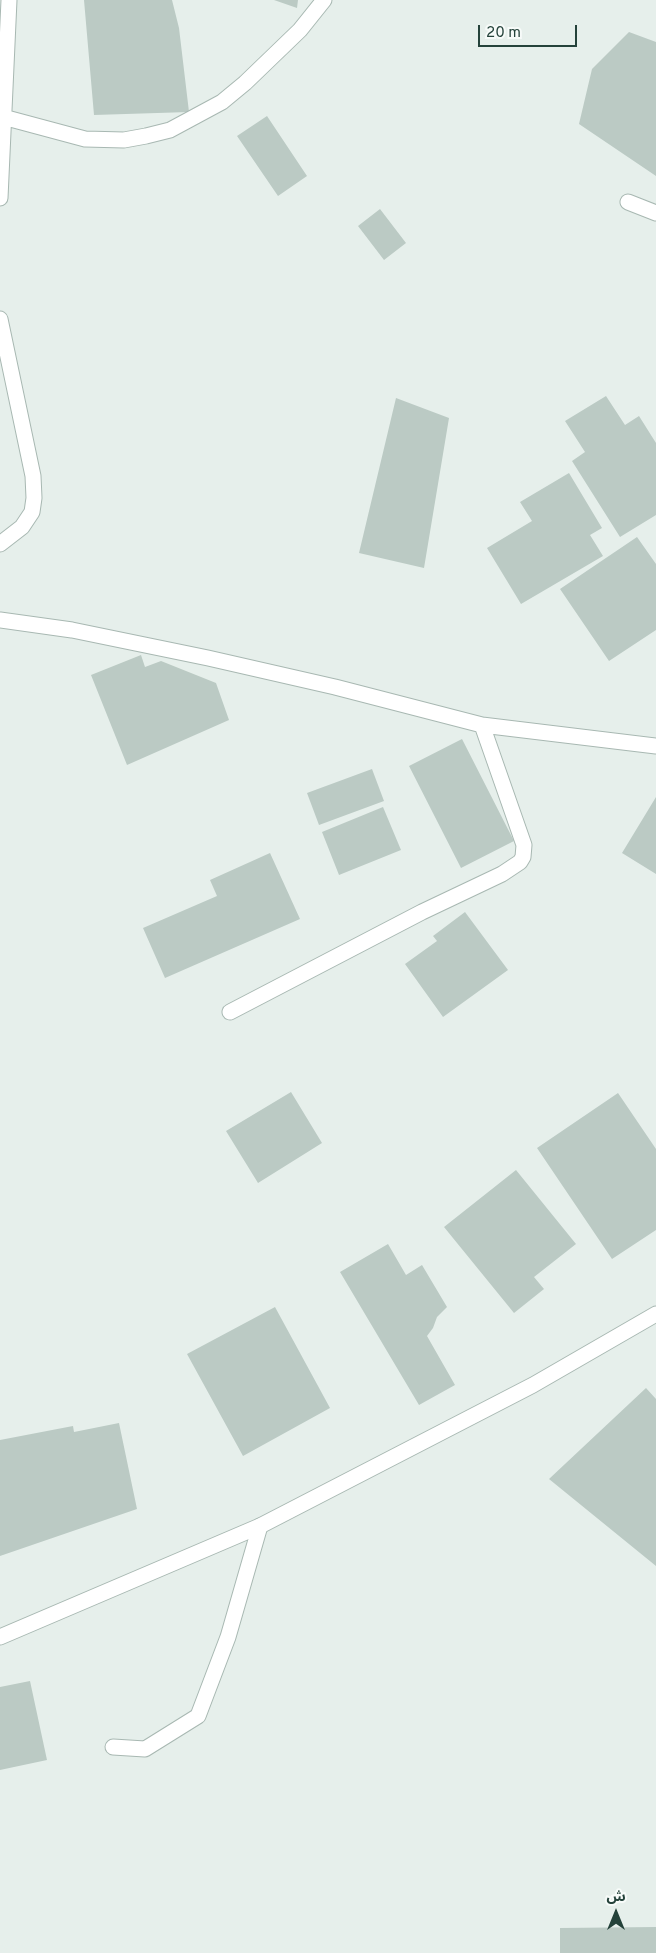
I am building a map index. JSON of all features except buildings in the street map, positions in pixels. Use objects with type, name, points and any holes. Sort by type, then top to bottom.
[{"type":"street","points":[[0,194],[9,0]]},
{"type":"street","points":[[4,116],[85,139],[124,140],[170,130],[222,102],[245,83],[300,30],[324,0]]},
{"type":"street","points":[[628,202],[656,213]]},
{"type":"street","points":[[0,319],[33,476],[34,498],[32,512],[22,527],[0,544]]},
{"type":"street","points":[[0,620],[72,630],[208,658],[335,687],[482,725],[656,746]]},
{"type":"street","points":[[230,1012],[422,912],[502,874],[520,862],[523,857],[524,845],[482,725]]},
{"type":"street","points":[[0,1637],[260,1526],[533,1384],[656,1314]]},
{"type":"street","points":[[113,1747],[144,1749],[198,1716],[228,1637],[260,1526]]}]
